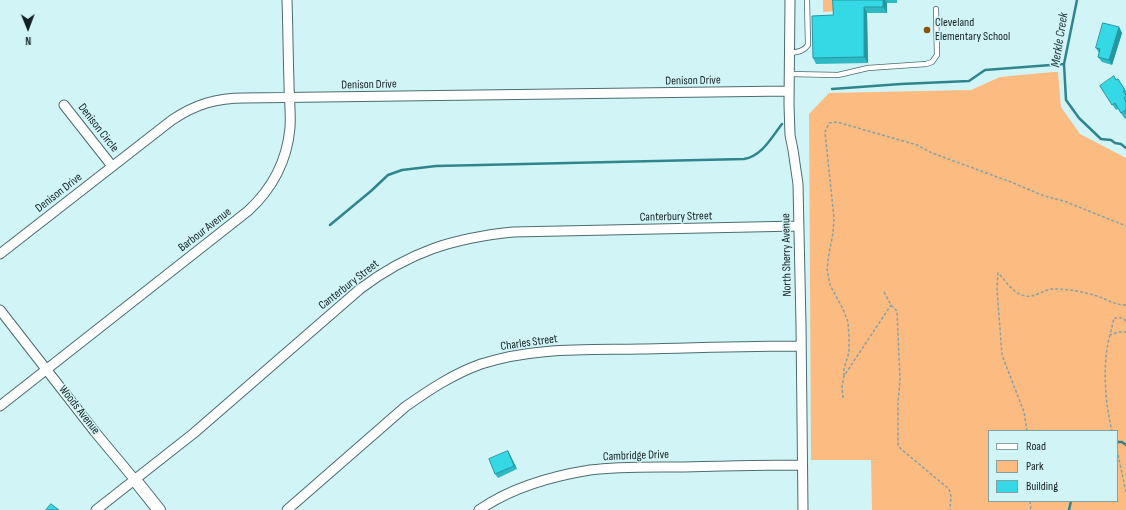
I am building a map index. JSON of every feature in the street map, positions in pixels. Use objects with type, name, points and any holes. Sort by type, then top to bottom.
[{"type":"street","name":"Barbour Avenue","points":[[0,406],[248,211],[258,202],[271,184],[285,154],[290,127],[287,0]]},
{"type":"street","name":"North Sherry Avenue","points":[[790,0],[790,136],[798,184],[803,510]]},
{"type":"street","name":"Denison Drive","points":[[0,254],[172,120],[200,104],[216,100],[230,98],[789,91]]},
{"type":"street","name":"Denison Circle","points":[[64,105],[112,166]]},
{"type":"street","name":"Canterbury Street","points":[[96,510],[194,433],[360,289],[393,266],[426,251],[451,242],[473,237],[513,232],[798,226]]},
{"type":"street","name":"Woods Avenue","points":[[0,310],[159,510]]},
{"type":"street","name":"Charles Street","points":[[287,510],[405,407],[445,381],[481,364],[521,354],[542,352],[801,346]]},
{"type":"street","name":"Cambridge Drive","points":[[479,510],[503,496],[540,482],[591,470],[656,467],[802,465]]},
{"type":"lane","points":[[789,53],[806,49],[808,45],[807,0]]},
{"type":"lane","points":[[789,74],[838,75],[868,68],[926,64],[932,62],[937,55],[936,9]]},
{"type":"path","points":[[843,398],[842,387],[844,369],[849,352],[848,322],[844,310],[830,285],[827,269],[834,218],[825,132],[829,123],[837,122],[917,145],[932,153],[1011,182],[1044,196],[1071,203],[1126,226]]},
{"type":"path","points":[[1026,430],[1024,412],[1002,355],[997,289],[998,273],[1012,289],[1025,296],[1054,289],[1081,292],[1118,305],[1126,305]]},
{"type":"path","points":[[884,292],[891,305],[897,311],[900,380],[898,404],[898,445],[949,489],[951,496],[950,510]]},
{"type":"path","points":[[844,376],[891,305]]},
{"type":"path","points":[[1112,430],[1106,396],[1107,346],[1114,318],[1123,318],[1126,321]]},
{"type":"path","points":[[1110,335],[1118,332],[1126,332]]},
{"type":"path","points":[[1118,455],[1126,492]]},
{"type":"green space","points":[[823,0],[837,0],[837,11],[823,12]]},
{"type":"green space","points":[[1058,72],[1061,107],[1080,134],[1126,158],[1126,510],[872,510],[871,460],[811,460],[809,114],[829,93],[971,90],[1000,77]]},
{"type":"building","points":[[833,0],[883,0],[883,7],[864,7],[864,57],[813,58],[812,16],[833,15]]},
{"type":"building","points":[[1103,23],[1119,27],[1109,60],[1098,57],[1100,49],[1096,48]]},
{"type":"building","points":[[1114,76],[1116,80],[1118,79],[1125,90],[1123,91],[1126,95],[1124,98],[1126,102],[1126,110],[1121,113],[1115,103],[1112,105],[1100,86]]},
{"type":"building","points":[[508,451],[514,466],[495,474],[489,459]]},
{"type":"building","points":[[51,504],[59,510],[46,510]]},
{"type":"waterway","name":"Merkle Creek","points":[[1077,0],[1064,64],[1066,100],[1079,118],[1101,139],[1111,140],[1126,148]]},
{"type":"waterway","points":[[832,89],[969,81],[985,70],[1064,64]]},
{"type":"waterway","points":[[330,225],[388,175],[402,170],[436,166],[744,159],[761,150],[782,124]]},
{"type":"waterway","name":"Merkle Creek","points":[[1118,442],[1122,442],[1126,445]]},
{"type":"waterway","name":"Merkle Creek","points":[[1069,510],[1071,502]]},
{"type":"place","name":"Cleveland Elementary School","points":[[927,30]]}]
